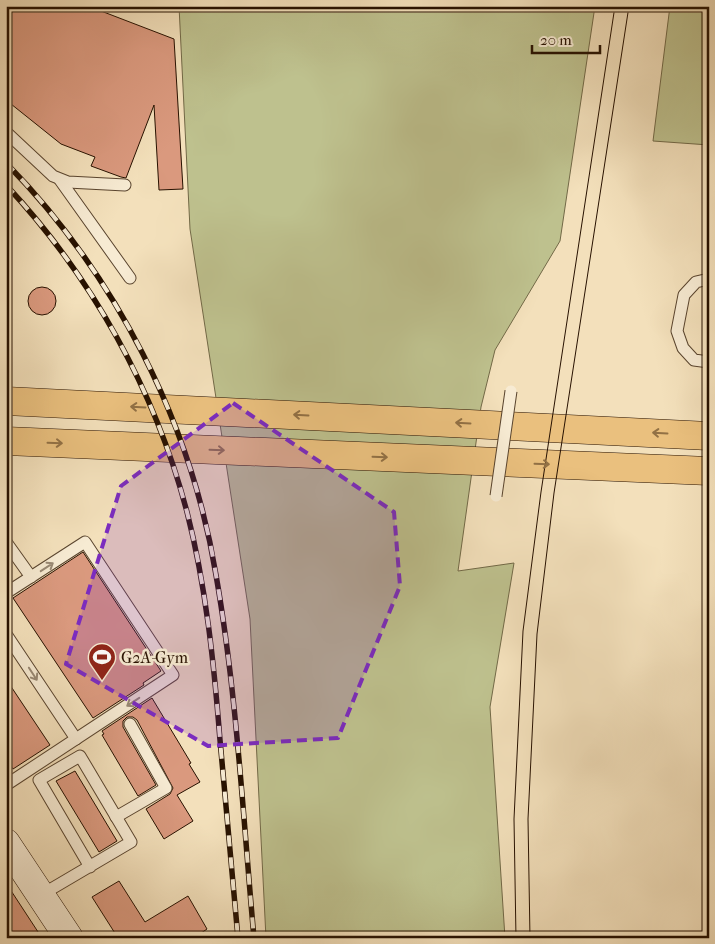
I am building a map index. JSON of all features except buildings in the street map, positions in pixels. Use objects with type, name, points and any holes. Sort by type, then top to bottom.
[{"type":"main road","points":[[6,401],[709,436]]},
{"type":"main road","points":[[6,441],[709,471]]},
{"type":"main road","points":[[6,843],[69,938]]},
{"type":"lane","points":[[6,132],[53,176],[60,180],[125,185]]},
{"type":"lane","points":[[60,180],[130,278]]},
{"type":"lane","points":[[709,279],[696,282],[684,295],[677,331],[683,348],[694,360],[709,362]]},
{"type":"lane","points":[[496,496],[511,390]]},
{"type":"lane","points":[[6,542],[31,577]]},
{"type":"lane","points":[[6,594],[85,542],[173,675],[8,781]]},
{"type":"lane","points":[[6,634],[76,739]]},
{"type":"lane","points":[[116,817],[166,788],[130,724]]},
{"type":"lane","points":[[41,895],[90,867],[131,842],[80,756],[39,780],[90,867]]},
{"type":"highlighted area","points":[[233,403],[394,512],[400,586],[338,738],[208,746],[66,664],[121,486]]},
{"type":"green space","points":[[179,6],[595,6],[560,241],[495,350],[481,407],[458,571],[514,563],[490,707],[505,938],[266,938],[250,619],[190,229]]},
{"type":"green space","points":[[670,6],[709,6],[709,145],[653,141]]},
{"type":"tram line","points":[[516,938],[514,819],[523,631],[541,492],[615,6]]},
{"type":"tram line","points":[[530,938],[528,819],[537,634],[554,493],[629,6]]},
{"type":"railway","points":[[6,163],[45,206],[81,253],[114,302],[142,353],[167,407],[188,462],[204,518],[223,620],[239,756],[254,938]]},
{"type":"railway","points":[[6,185],[37,220],[66,258],[93,297],[117,337],[157,422],[174,467],[194,540],[208,625],[238,938]]},
{"type":"place","name":"G2A-Gym","points":[[102,681]]}]
